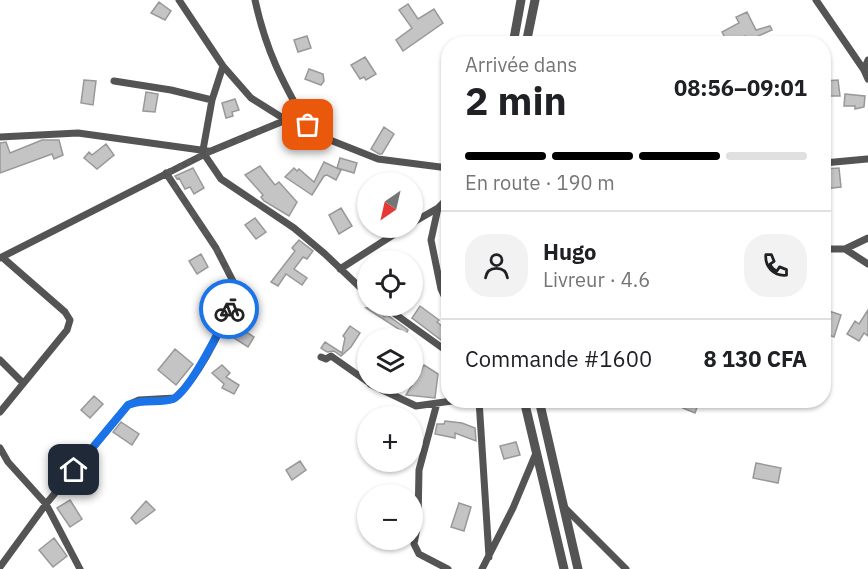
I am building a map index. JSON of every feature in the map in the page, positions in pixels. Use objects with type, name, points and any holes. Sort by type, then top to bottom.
[{"type":"street","points":[[180,0],[223,66],[251,98],[286,120],[308,125]]},
{"type":"street","points":[[255,0],[262,32],[279,77],[308,125],[325,138],[378,159],[441,167]]},
{"type":"street","points":[[514,36],[520,0]]},
{"type":"street","points":[[528,36],[535,0]]},
{"type":"street","points":[[816,0],[868,79]]},
{"type":"street","points":[[864,70],[868,60]]},
{"type":"street","points":[[223,66],[212,100],[206,152],[221,179],[294,228],[357,285]]},
{"type":"street","points":[[114,81],[171,90],[212,100]]},
{"type":"street","points":[[0,412],[67,330],[70,320],[65,312],[1,257],[206,152],[286,120]]},
{"type":"street","points":[[0,136],[78,133],[206,152]]},
{"type":"street","points":[[831,164],[868,161],[868,154]]},
{"type":"street","points":[[0,567],[46,504],[128,405],[140,400],[170,400],[180,394],[194,375],[225,320],[237,289],[220,257],[166,173]]},
{"type":"street","points":[[423,217],[441,205]]},
{"type":"street","points":[[438,208],[431,240],[441,289]]},
{"type":"street","points":[[340,269],[388,238]]},
{"type":"street","points":[[831,249],[845,249],[868,238]]},
{"type":"street","points":[[845,249],[868,264]]},
{"type":"street","points":[[398,316],[441,347]]},
{"type":"street","points":[[321,357],[326,359],[331,356],[357,374]]},
{"type":"street","points":[[0,360],[23,383]]},
{"type":"street","points":[[391,394],[416,406],[441,402]]},
{"type":"street","points":[[437,403],[419,470],[418,522],[414,544],[419,554],[448,569]]},
{"type":"street","points":[[480,408],[489,556]]},
{"type":"street","points":[[526,408],[564,569]]},
{"type":"street","points":[[541,408],[578,569]]},
{"type":"street","points":[[0,448],[8,462],[46,504],[80,569]]},
{"type":"street","points":[[482,569],[513,508],[536,453]]},
{"type":"street","points":[[565,508],[626,569]]},
{"type":"building","points":[[159,2],[171,11],[165,20],[151,13]]},
{"type":"building","points":[[408,4],[418,19],[434,9],[443,23],[403,51],[396,40],[412,28],[399,10]]},
{"type":"building","points":[[747,12],[756,30],[770,26],[772,30],[758,36],[724,36],[722,32],[739,23],[736,17]]},
{"type":"building","points":[[307,36],[311,48],[298,52],[294,40]]},
{"type":"building","points":[[365,57],[376,74],[366,80],[364,77],[360,79],[351,65]]},
{"type":"building","points":[[309,69],[323,74],[324,81],[321,85],[305,79]]},
{"type":"building","points":[[84,80],[96,81],[93,105],[81,103]]},
{"type":"building","points":[[831,80],[838,80],[840,96],[831,96]]},
{"type":"building","points":[[146,92],[158,94],[155,112],[143,111]]},
{"type":"building","points":[[845,94],[865,96],[864,107],[855,109],[855,106],[844,106]]},
{"type":"building","points":[[235,99],[239,110],[232,112],[233,116],[226,118],[222,103]]},
{"type":"building","points":[[384,127],[394,134],[382,154],[379,154],[371,149]]},
{"type":"building","points":[[42,140],[59,140],[63,155],[54,159],[52,154],[0,173],[0,143],[6,142],[10,153]]},
{"type":"building","points":[[106,144],[114,155],[97,169],[84,158],[89,152],[92,155]]},
{"type":"building","points":[[340,158],[357,163],[354,173],[337,168]]},
{"type":"building","points":[[324,162],[341,170],[336,180],[327,175],[324,176],[312,195],[285,177],[294,168],[297,171],[299,169],[314,182]]},
{"type":"building","points":[[260,166],[275,185],[279,182],[297,202],[289,216],[264,201],[261,197],[263,195],[245,175]]},
{"type":"building","points":[[193,168],[204,188],[194,194],[190,187],[185,189],[179,178],[175,176]]},
{"type":"building","points":[[839,168],[841,187],[831,188],[831,169]]},
{"type":"building","points":[[341,208],[352,226],[339,234],[329,215]]},
{"type":"building","points":[[255,218],[266,232],[256,239],[245,225]]},
{"type":"building","points":[[299,240],[313,251],[307,259],[303,257],[294,269],[307,278],[302,285],[286,274],[278,286],[271,282],[295,251],[292,248]]},
{"type":"building","points":[[201,254],[208,267],[197,274],[189,261]]},
{"type":"building","points":[[423,308],[439,320],[437,322],[441,325],[441,340],[412,318],[413,316],[423,316]]},
{"type":"building","points":[[868,310],[868,336],[864,333],[859,341],[847,334],[855,321],[859,324]]},
{"type":"building","points":[[831,312],[841,315],[834,337],[831,336]]},
{"type":"building","points":[[378,316],[388,316],[405,328],[397,328]]},
{"type":"building","points":[[350,326],[357,331],[357,338],[341,356],[334,351],[327,352],[321,348],[325,342],[342,353],[345,338],[343,336]]},
{"type":"building","points":[[240,328],[254,337],[248,347],[234,338]]},
{"type":"building","points":[[175,349],[193,364],[176,385],[158,370]]},
{"type":"building","points":[[222,365],[230,373],[226,377],[239,385],[234,394],[222,388],[224,384],[212,373]]},
{"type":"building","points":[[424,365],[438,374],[435,398],[406,395],[423,394]]},
{"type":"building","points":[[94,396],[103,404],[90,418],[81,410]]},
{"type":"building","points":[[683,408],[697,408],[695,413]]},
{"type":"building","points":[[445,421],[462,423],[475,428],[476,441],[455,433],[455,438],[435,434],[437,424],[444,424]]},
{"type":"building","points":[[121,422],[139,434],[132,445],[113,432]]},
{"type":"building","points":[[516,442],[520,455],[504,459],[500,446]]},
{"type":"building","points":[[300,461],[306,470],[292,480],[286,470]]},
{"type":"building","points":[[756,463],[781,468],[778,483],[753,478]]},
{"type":"building","points":[[70,500],[82,519],[70,527],[57,508]]},
{"type":"building","points":[[146,501],[155,510],[136,524],[131,518]]},
{"type":"building","points":[[459,503],[471,507],[464,531],[451,527]]},
{"type":"building","points":[[54,538],[67,556],[53,567],[39,550]]},
{"type":"way so far","points":[[229,309],[237,289],[216,248],[166,173],[211,151],[286,120],[308,125]]},
{"type":"route","points":[[74,470],[128,405],[140,400],[170,400],[180,394],[194,375],[229,309]]}]
